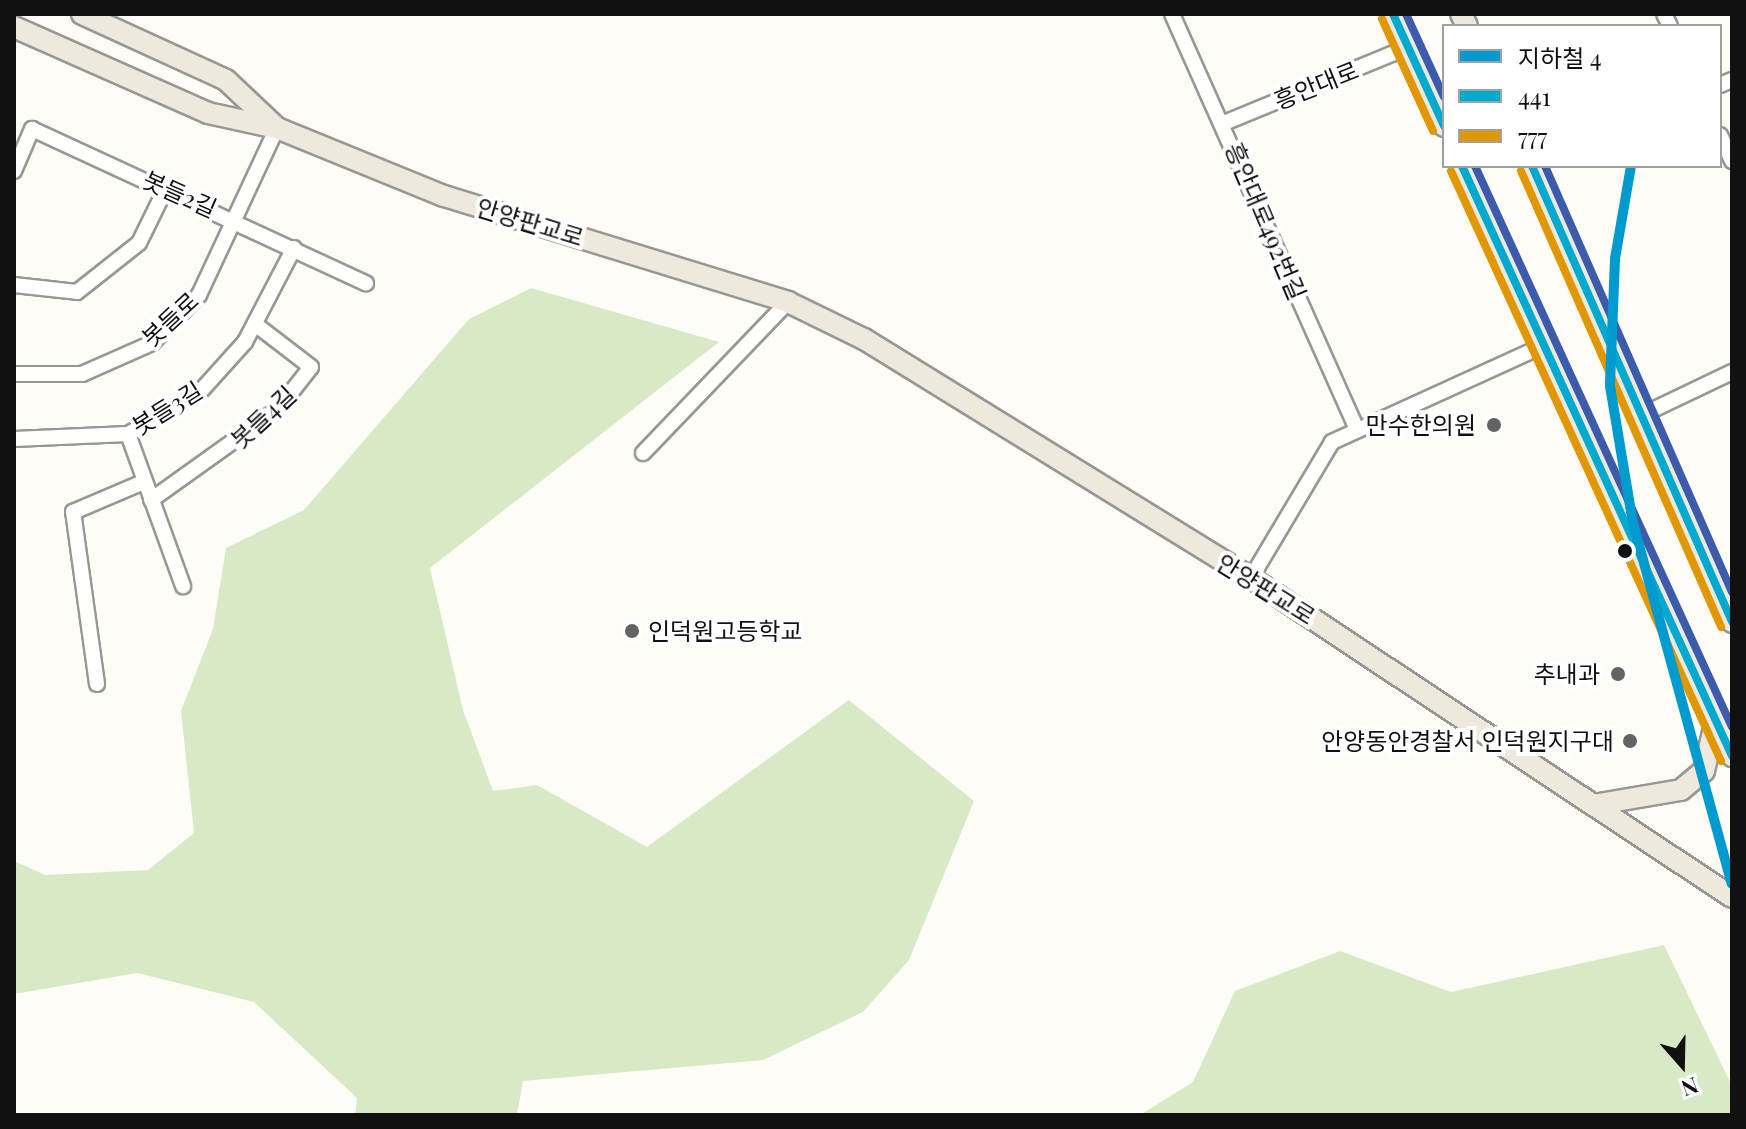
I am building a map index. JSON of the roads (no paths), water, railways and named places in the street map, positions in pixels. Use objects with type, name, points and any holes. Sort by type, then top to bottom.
[{"type":"main road","name":"안양판교로","points":[[82,14],[226,80],[277,128]]},
{"type":"main road","points":[[1393,14],[1442,122]]},
{"type":"main road","name":"안양판교로","points":[[14,27],[208,113],[277,128],[444,196],[788,302],[956,393],[1251,578],[1732,897]]},
{"type":"main road","points":[[1463,168],[1547,344],[1732,756]]},
{"type":"main road","points":[[1537,168],[1732,622]]},
{"type":"main road","points":[[1593,805],[1681,790],[1704,771],[1716,719]]},
{"type":"street","name":"흥안대로492번길","points":[[1172,14],[1224,123],[1357,429]]},
{"type":"street","name":"흥안대로","points":[[1224,123],[1408,47]]},
{"type":"street","name":"봇들로","points":[[14,374],[82,374],[152,343],[199,295],[277,128]]},
{"type":"street","name":"봇들2길","points":[[14,171],[32,129],[234,218],[366,283]]},
{"type":"street","points":[[1722,139],[1732,161]]},
{"type":"street","points":[[14,285],[77,292],[139,243],[166,188]]},
{"type":"street","name":"봇들3길","points":[[14,439],[128,434],[199,393],[255,324],[294,248]]},
{"type":"street","points":[[643,453],[788,302]]},
{"type":"street","name":"봇들4길","points":[[151,500],[259,426],[311,367],[255,324]]},
{"type":"street","points":[[1251,578],[1332,442],[1547,344]]},
{"type":"street","points":[[1642,415],[1732,372]]},
{"type":"street","points":[[128,434],[141,483],[151,500],[183,586]]},
{"type":"street","points":[[97,684],[73,512],[141,483]]},
{"type":"metro line","name":"4","points":[[1631,168],[1615,259],[1610,386],[1633,523],[1732,884]]},
{"type":"place","name":"만수한의원","points":[[1494,425]]},
{"type":"place","name":"인덕원고등학교","points":[[632,631]]},
{"type":"place","name":"추내과","points":[[1618,674]]},
{"type":"place","name":"안양동안경찰서 인덕원지구대","points":[[1630,741]]}]
